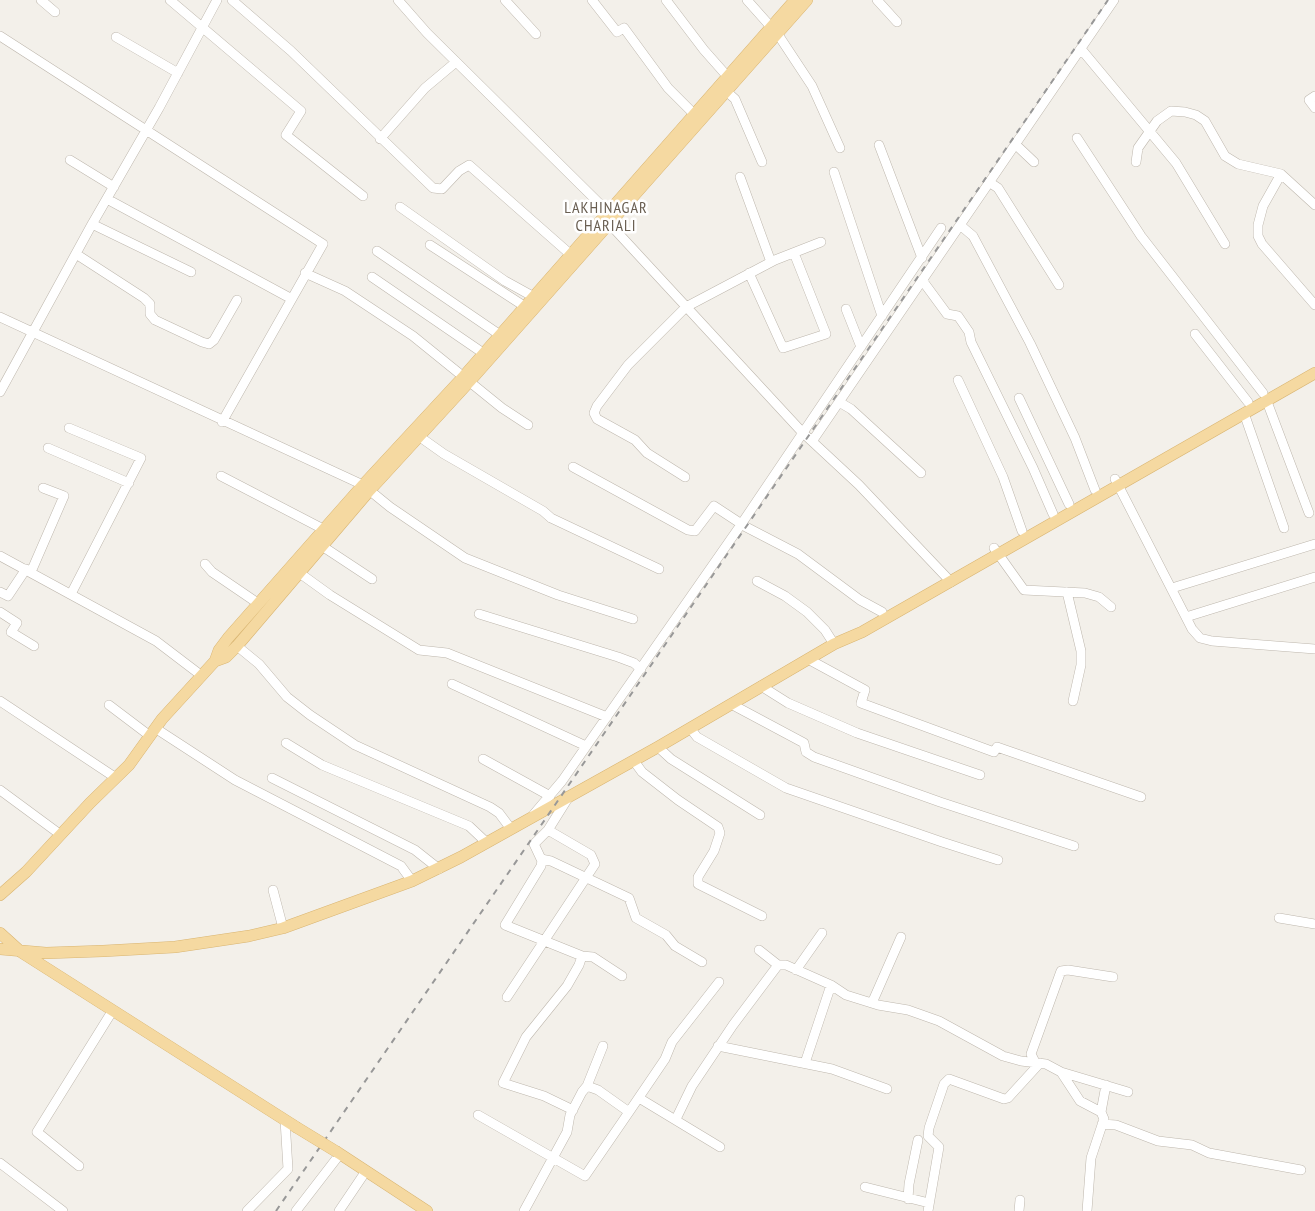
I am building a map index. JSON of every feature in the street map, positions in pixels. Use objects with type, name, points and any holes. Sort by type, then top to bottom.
[{"type":"main road","points":[[0,895],[26,872],[129,765],[153,732],[215,661],[219,650],[259,604],[322,546],[366,488],[420,437],[467,378],[483,353],[570,254],[726,90],[774,30],[795,0]]},
{"type":"main road","points":[[215,661],[226,657],[237,646],[325,530],[467,378],[727,76],[807,0]]},
{"type":"main road","points":[[0,949],[21,952],[84,952],[175,947],[249,936],[283,928],[412,881],[439,869],[634,761],[834,644],[862,632],[997,550],[1246,407],[1315,364]]},
{"type":"main road","points":[[1264,396],[1315,372]]},
{"type":"main road","points":[[997,550],[1022,531],[1095,490],[1116,481]]},
{"type":"main road","points":[[847,637],[857,626],[949,579]]},
{"type":"main road","points":[[0,934],[21,952],[428,1211]]},
{"type":"street","points":[[41,0],[54,12]]},
{"type":"street","points":[[170,0],[301,111],[286,135],[363,196]]},
{"type":"street","points":[[232,0],[291,51],[380,139],[433,188],[442,189],[459,171],[469,165],[570,254]]},
{"type":"street","points":[[398,0],[607,217],[686,307],[802,432],[813,440],[949,579]]},
{"type":"street","points":[[505,0],[536,34]]},
{"type":"street","points":[[592,0],[617,32],[624,28],[668,88],[694,114]]},
{"type":"street","points":[[666,0],[704,50],[727,76]]},
{"type":"street","points":[[748,0],[774,30],[812,86],[840,148]]},
{"type":"street","points":[[877,0],[897,22]]},
{"type":"street","points":[[813,440],[1114,0]]},
{"type":"street","points":[[0,392],[92,224],[178,73],[202,28],[212,2]]},
{"type":"street","points":[[0,36],[323,244],[290,298],[222,422]]},
{"type":"street","points":[[116,37],[178,73]]},
{"type":"street","points":[[1081,49],[1176,163],[1225,244]]},
{"type":"street","points":[[380,139],[425,88],[456,62]]},
{"type":"street","points":[[726,90],[736,99],[762,162]]},
{"type":"street","points":[[1315,96],[1308,100],[1315,108]]},
{"type":"street","points":[[1136,162],[1138,148],[1157,120],[1171,111],[1196,115],[1205,121],[1225,156],[1238,164],[1268,169],[1281,174],[1315,205]]},
{"type":"street","points":[[1077,138],[1141,236],[1264,396],[1309,514]]},
{"type":"street","points":[[1015,144],[1034,162]]},
{"type":"street","points":[[879,145],[922,258]]},
{"type":"street","points":[[70,160],[114,186]]},
{"type":"street","points":[[834,172],[882,316]]},
{"type":"street","points":[[1281,174],[1263,206],[1258,225],[1258,236],[1262,244],[1315,305]]},
{"type":"street","points":[[740,177],[771,262]]},
{"type":"street","points":[[989,182],[998,188],[1043,257],[1059,286]]},
{"type":"street","points":[[107,199],[255,277],[290,298]]},
{"type":"street","points":[[400,208],[506,281],[534,297]]},
{"type":"street","points":[[92,224],[191,272]]},
{"type":"street","points":[[960,224],[973,236],[1030,343],[1075,438],[1095,490]]},
{"type":"street","points":[[530,818],[550,796],[641,669],[742,524],[802,432],[941,228]]},
{"type":"street","points":[[685,476],[647,453],[635,440],[597,419],[594,412],[628,365],[686,307],[771,262],[821,242]]},
{"type":"street","points":[[430,245],[524,306]]},
{"type":"street","points":[[377,250],[500,334]]},
{"type":"street","points":[[749,273],[783,348],[826,334],[794,253]]},
{"type":"street","points":[[76,254],[144,298],[150,304],[150,314],[155,320],[202,342],[209,344],[214,340],[237,300]]},
{"type":"street","points":[[305,273],[352,296],[413,336],[502,408],[528,425]]},
{"type":"street","points":[[372,277],[483,353]]},
{"type":"street","points":[[922,280],[948,314],[958,316],[969,332],[971,342],[1033,468],[1053,514]]},
{"type":"street","points":[[846,309],[861,347]]},
{"type":"street","points":[[0,317],[366,488],[466,558],[558,595],[633,619]]},
{"type":"street","points":[[1194,334],[1246,407],[1284,528]]},
{"type":"street","points":[[958,380],[1003,477],[1022,531]]},
{"type":"street","points":[[1019,398],[1069,504]]},
{"type":"street","points":[[839,402],[851,409],[920,473]]},
{"type":"street","points":[[69,428],[141,458],[71,594]]},
{"type":"street","points":[[420,437],[444,454],[543,511],[550,518],[659,570]]},
{"type":"street","points":[[48,448],[129,483]]},
{"type":"street","points":[[573,467],[688,530],[695,530],[714,506],[742,524],[798,554],[860,600],[882,612]]},
{"type":"street","points":[[221,476],[325,530]]},
{"type":"street","points":[[1116,481],[1192,629],[1200,638],[1212,641],[1315,649]]},
{"type":"street","points":[[0,592],[8,596],[28,570],[64,496],[42,488]]},
{"type":"street","points":[[1172,588],[1315,544]]},
{"type":"street","points":[[322,546],[372,578]]},
{"type":"street","points":[[997,550],[1024,590],[1067,592],[1099,597],[1111,607]]},
{"type":"street","points":[[0,556],[156,641],[202,676]]},
{"type":"street","points":[[205,564],[212,572],[259,604]]},
{"type":"street","points":[[296,570],[419,650],[446,653],[607,717]]},
{"type":"street","points":[[1186,617],[1315,576]]},
{"type":"street","points":[[757,582],[785,596],[807,612],[825,630],[834,644]]},
{"type":"street","points":[[1067,592],[1081,651],[1081,664],[1073,701]]},
{"type":"street","points":[[0,612],[17,623],[11,632],[34,646]]},
{"type":"street","points":[[479,614],[618,657],[634,663],[641,669]]},
{"type":"street","points":[[237,646],[256,660],[287,698],[310,715],[355,744],[499,812],[511,828]]},
{"type":"street","points":[[808,659],[864,690],[861,703],[988,750],[994,752],[998,747],[1141,798]]},
{"type":"street","points":[[452,684],[586,746]]},
{"type":"street","points":[[761,686],[788,703],[857,733],[980,775]]},
{"type":"street","points":[[0,701],[116,778]]},
{"type":"street","points":[[730,704],[804,742],[806,752],[814,757],[940,802],[1074,846]]},
{"type":"street","points":[[109,705],[235,780],[401,866],[412,881]]},
{"type":"street","points":[[690,728],[697,738],[786,788],[925,837],[998,860]]},
{"type":"street","points":[[286,743],[322,765],[469,826],[487,843]]},
{"type":"street","points":[[658,747],[671,759],[760,815]]},
{"type":"street","points":[[483,759],[550,796]]},
{"type":"street","points":[[634,761],[642,772],[678,800],[718,827],[720,833],[714,851],[698,877],[698,884],[762,916]]},
{"type":"street","points":[[272,778],[415,850],[439,869]]},
{"type":"street","points":[[0,790],[61,834]]},
{"type":"street","points":[[568,798],[548,830],[534,844],[541,859],[541,866],[505,925],[582,956],[593,957],[622,976]]},
{"type":"street","points":[[507,997],[595,864],[591,856],[548,830]]},
{"type":"street","points":[[541,859],[551,861],[629,898],[636,918],[666,935],[675,946],[702,962]]},
{"type":"street","points":[[273,890],[283,928]]},
{"type":"street","points":[[1279,918],[1315,924]]},
{"type":"street","points":[[796,970],[822,933]]},
{"type":"street","points":[[872,1003],[901,937]]},
{"type":"street","points":[[759,950],[778,965],[786,965],[831,985],[846,995],[872,1003],[908,1010],[939,1021],[1003,1056],[1021,1061],[1038,1062],[1061,1072],[1128,1092]]},
{"type":"street","points":[[572,1110],[544,1096],[503,1083],[526,1037],[567,986],[579,966],[582,956]]},
{"type":"street","points":[[676,1119],[692,1086],[718,1046],[778,965]]},
{"type":"street","points":[[1038,1062],[1031,1054],[1061,971],[1068,970],[1113,977]]},
{"type":"street","points":[[478,1115],[552,1159],[585,1176],[665,1058],[672,1042],[719,982]]},
{"type":"street","points":[[805,1063],[831,985]]},
{"type":"street","points":[[79,1166],[37,1132],[113,1010]]},
{"type":"street","points":[[524,1211],[566,1132],[572,1110],[587,1086],[604,1046]]},
{"type":"street","points":[[718,1046],[832,1069],[887,1089]]},
{"type":"street","points":[[865,1187],[929,1207],[939,1147],[928,1136],[944,1084],[949,1078],[1004,1099],[1008,1098],[1038,1062]]},
{"type":"street","points":[[1061,1072],[1080,1102],[1101,1112]]},
{"type":"street","points":[[1087,1211],[1092,1158],[1104,1120],[1101,1112],[1106,1085]]},
{"type":"street","points":[[587,1086],[598,1090],[629,1112]]},
{"type":"street","points":[[639,1098],[676,1119],[720,1148]]},
{"type":"street","points":[[247,1211],[288,1169],[285,1120]]},
{"type":"street","points":[[1102,1124],[1116,1126],[1158,1141],[1192,1145],[1209,1153],[1301,1170]]},
{"type":"street","points":[[908,1199],[909,1184],[918,1140]]},
{"type":"street","points":[[296,1211],[338,1153]]},
{"type":"street","points":[[0,1163],[63,1211]]},
{"type":"street","points":[[339,1211],[366,1171]]},
{"type":"street","points":[[1020,1200],[1020,1211]]},
{"type":"railway","points":[[276,1211],[1108,0]]},
{"type":"district","name":"LAKHINAGAR CHARIALI","points":[[606,217]]}]
